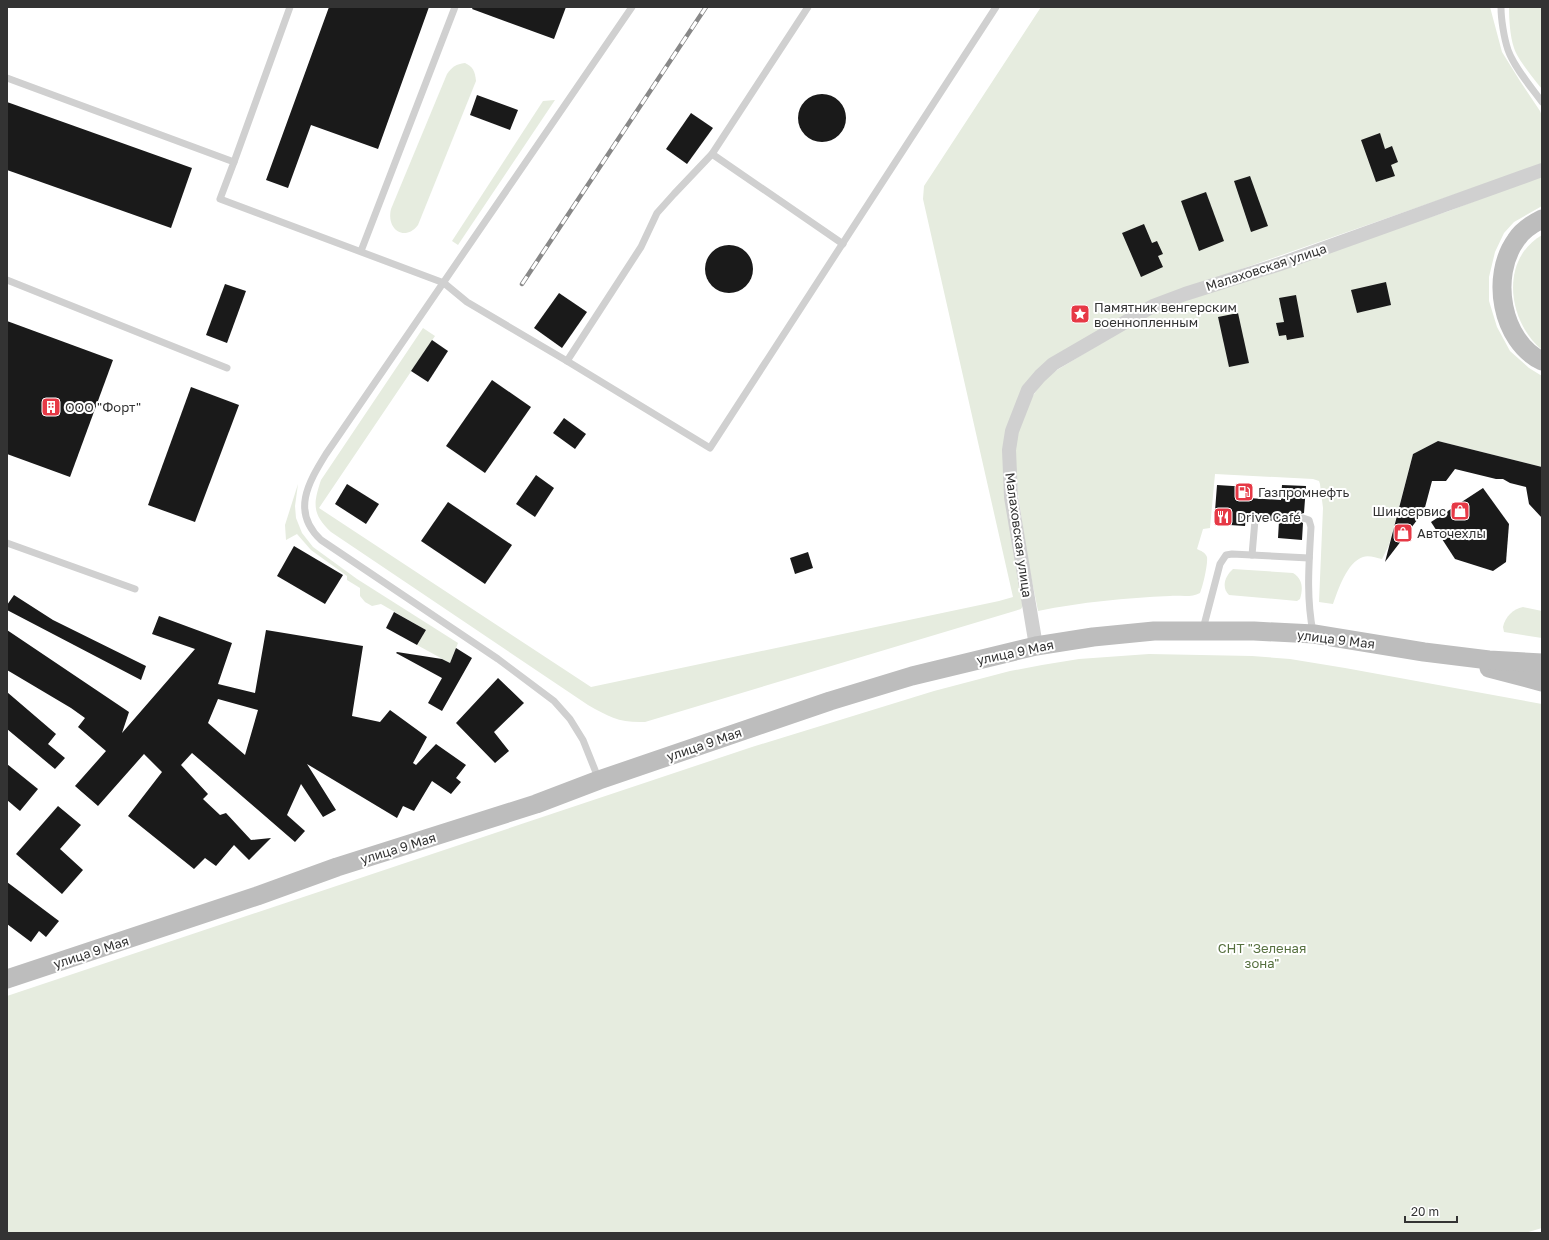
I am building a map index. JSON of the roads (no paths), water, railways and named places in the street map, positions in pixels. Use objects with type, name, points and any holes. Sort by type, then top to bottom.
[{"type":"main road","points":[[1542,219],[1529,226],[1516,240],[1508,256],[1502,279],[1502,301],[1508,323],[1520,344],[1542,362]]},
{"type":"main road","name":"улица 9 Мая","points":[[7,979],[257,896],[337,867],[536,804],[599,780],[830,701],[912,676],[1036,646],[1093,637],[1154,631],[1202,630],[1314,634],[1424,652],[1489,660],[1542,663]]},
{"type":"main road","name":"улица 9 Мая","points":[[1424,652],[1542,682]]},
{"type":"street","name":"Малаховская улица","points":[[1036,646],[1011,497],[1009,456],[1012,431],[1028,390],[1052,364],[1153,306],[1185,294],[1283,263],[1542,170]]},
{"type":"lane","points":[[290,7],[220,199],[444,283],[467,302],[710,448],[996,7]]},
{"type":"lane","points":[[361,251],[455,7]]},
{"type":"lane","points":[[599,780],[583,740],[570,719],[554,701],[498,658],[321,540],[315,534],[306,519],[304,499],[314,472],[632,7]]},
{"type":"lane","points":[[567,361],[641,247],[657,214],[712,154],[808,7]]},
{"type":"lane","points":[[1502,7],[1501,16],[1508,50],[1524,78],[1542,102]]},
{"type":"lane","points":[[7,78],[234,162]]},
{"type":"lane","points":[[712,154],[843,244]]},
{"type":"lane","points":[[7,280],[227,368]]},
{"type":"lane","points":[[1304,518],[1311,524],[1309,604],[1314,634]]},
{"type":"lane","points":[[1252,555],[1255,520]]},
{"type":"lane","points":[[7,544],[135,589]]},
{"type":"lane","points":[[1202,630],[1222,559],[1228,554],[1309,558]]},
{"type":"railway","points":[[522,284],[706,7]]},
{"type":"place","name":"Памятник венгерским военнопленным","points":[[1080,314]]},
{"type":"place","name":"ООО \"Форт\"","points":[[51,407]]},
{"type":"place","name":"Газпромнефть","points":[[1244,492]]},
{"type":"place","name":"Шинсервис","points":[[1460,511]]},
{"type":"place","name":"Drive Café","points":[[1223,517]]},
{"type":"place","name":"Авточехлы","points":[[1403,533]]},
{"type":"park label","name":"СНТ \"Зеленая зона\"","points":[[1262,956]]}]
